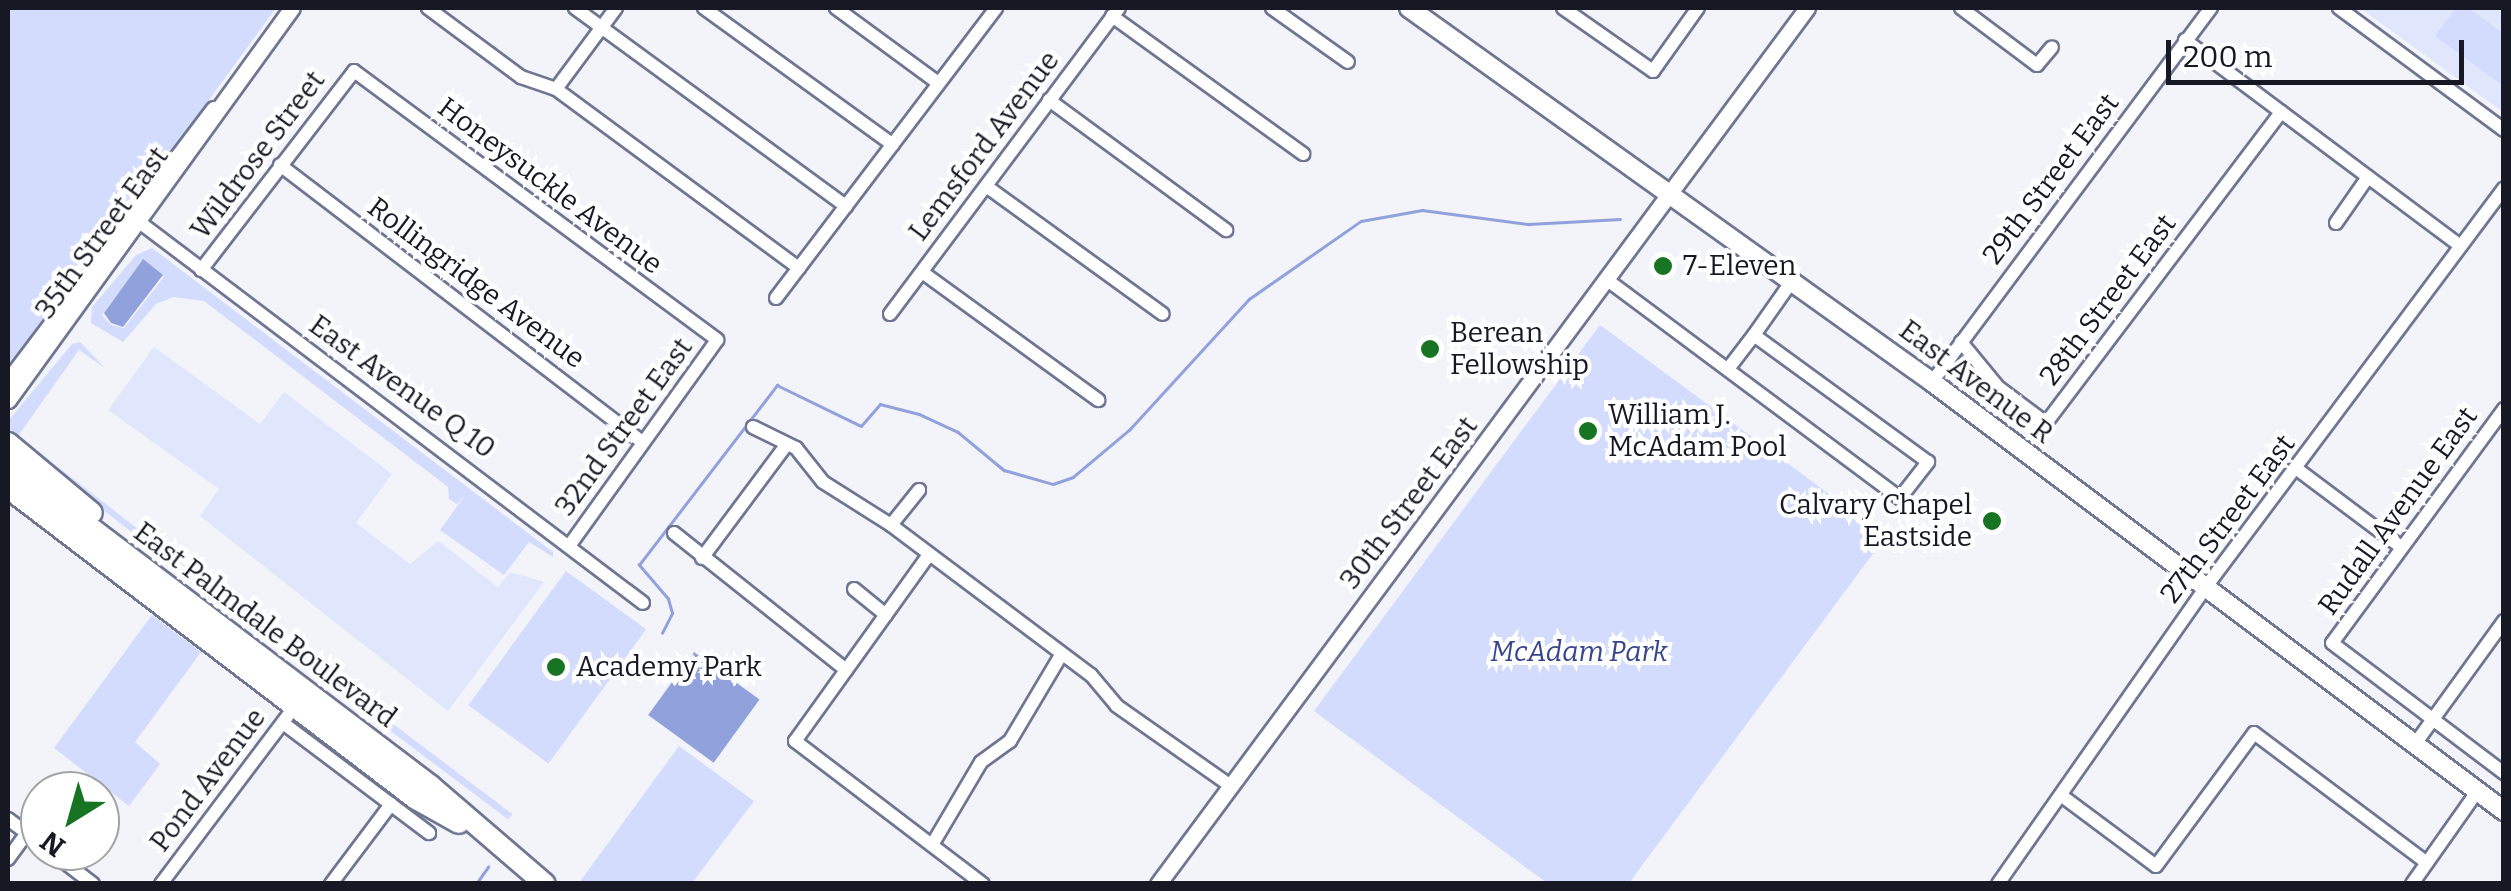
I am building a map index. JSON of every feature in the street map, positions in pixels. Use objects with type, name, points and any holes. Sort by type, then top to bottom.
[{"type":"highway","points":[[8,443],[158,568],[172,590]]},
{"type":"highway","name":"East Palmdale Boulevard","points":[[8,465],[426,782],[482,836],[545,884]]},
{"type":"highway","name":"East Palmdale Boulevard","points":[[8,488],[289,714],[416,799],[482,836]]},
{"type":"highway","points":[[313,682],[398,746],[426,782]]},
{"type":"main road","name":"East Avenue R","points":[[1409,8],[1932,382],[2504,811]]},
{"type":"street","name":"35th Street East","points":[[8,400],[70,318],[135,219],[292,8]]},
{"type":"street","points":[[428,8],[521,77],[556,90],[798,268]]},
{"type":"street","points":[[575,8],[846,206]]},
{"type":"street","points":[[556,90],[616,8]]},
{"type":"street","points":[[704,8],[893,145]]},
{"type":"street","points":[[836,8],[938,82]]},
{"type":"street","points":[[1272,8],[1348,62]]},
{"type":"street","points":[[1563,8],[1652,71],[1698,8]]},
{"type":"street","name":"30th Street East","points":[[1158,884],[1808,8]]},
{"type":"street","points":[[1961,8],[2037,65],[2052,47]]},
{"type":"street","name":"29th Street East","points":[[1932,382],[2211,8]]},
{"type":"street","points":[[2339,8],[2504,130]]},
{"type":"street","points":[[776,298],[991,9]]},
{"type":"street","points":[[1115,12],[1303,154]]},
{"type":"street","name":"Lemsford Avenue","points":[[890,314],[1115,12]]},
{"type":"street","points":[[2185,40],[2460,246]]},
{"type":"street","name":"Wildrose Street","points":[[202,270],[354,71]]},
{"type":"street","name":"Honeysuckle Avenue","points":[[354,71],[716,340]]},
{"type":"street","points":[[1048,100],[1226,230]]},
{"type":"street","name":"28th Street East","points":[[1961,342],[1998,387],[2046,423],[2281,112]]},
{"type":"street","name":"Rollingridge Avenue","points":[[280,166],[641,441]]},
{"type":"street","points":[[2336,222],[2368,177]]},
{"type":"street","points":[[986,186],[1163,314]]},
{"type":"street","name":"27th Street East","points":[[1998,884],[2205,588],[2504,188]]},
{"type":"street","name":"35th Street East","points":[[8,381],[106,246],[135,219]]},
{"type":"street","name":"East Avenue Q 10","points":[[135,219],[571,543],[643,602]]},
{"type":"street","points":[[70,318],[67,309],[106,246]]},
{"type":"street","points":[[922,272],[1098,400]]},
{"type":"street","points":[[1606,279],[1900,498],[1928,462],[1754,335]]},
{"type":"street","points":[[1728,369],[1792,281]]},
{"type":"street","name":"32nd Street East","points":[[571,543],[716,340]]},
{"type":"street","name":"Rudall Avenue East","points":[[2433,719],[2332,643],[2504,409]]},
{"type":"street","points":[[754,427],[787,444],[823,482],[891,525],[1061,654],[1118,706],[1231,786]]},
{"type":"street","points":[[702,558],[787,444]]},
{"type":"street","points":[[2297,469],[2401,547]]},
{"type":"street","points":[[891,525],[919,490]]},
{"type":"street","points":[[674,533],[846,670]]},
{"type":"street","points":[[928,556],[795,740],[984,884]]},
{"type":"street","points":[[854,590],[886,614]]},
{"type":"street","points":[[2414,744],[2504,621]]},
{"type":"street","points":[[932,846],[981,762],[1010,741],[1061,654]]},
{"type":"street","points":[[289,714],[429,833]]},
{"type":"street","name":"Pond Avenue","points":[[161,884],[289,714]]},
{"type":"street","points":[[2433,719],[2504,773]]},
{"type":"street","points":[[2062,796],[2156,866],[2254,733],[2427,862]]},
{"type":"street","points":[[2412,884],[2478,792]]},
{"type":"street","points":[[331,884],[391,804]]},
{"type":"shaded area","points":[[2360,8],[2503,8],[2503,112]]},
{"type":"shaded area","points":[[154,347],[260,424],[284,392],[392,474],[356,523],[410,564],[438,541],[498,587],[510,572],[544,582],[448,711],[200,516],[219,489],[108,410]]},
{"type":"green space","points":[[8,8],[276,8],[8,375]]},
{"type":"green space","points":[[2456,8],[2468,8],[2503,33],[2503,86],[2435,36]]},
{"type":"green space","points":[[152,248],[553,552],[553,557],[529,542],[504,575],[440,530],[466,494],[457,504],[449,499],[448,487],[204,301],[173,297],[156,304],[123,342],[91,323],[92,307],[136,255]],"holes":[[[142,260],[164,277],[124,328],[111,325],[102,315]]]},
{"type":"green space","name":"McAdam Park","points":[[1600,325],[1886,536],[1629,883],[1547,883],[1314,711]]},
{"type":"green space","points":[[80,342],[105,368],[79,350],[18,436],[313,665],[310,670],[10,438],[8,421],[72,344]]},
{"type":"green space","name":"Academy Park","points":[[566,571],[646,629],[549,763],[468,705]]},
{"type":"green space","points":[[152,615],[201,652],[135,742],[160,764],[129,806],[120,799],[120,771],[84,771],[54,748]]},
{"type":"green space","points":[[328,675],[512,814],[508,820],[324,681]]},
{"type":"green space","points":[[679,746],[754,801],[692,883],[579,883]]},
{"type":"water","points":[[143,259],[163,275],[123,327],[111,323],[104,313]]},
{"type":"water","points":[[694,652],[760,700],[714,763],[648,715]]},
{"type":"waterway","points":[[662,633],[672,613],[668,599],[639,565],[777,385],[861,426],[880,404],[919,414],[958,432],[1004,470],[1053,484],[1073,477],[1129,430],[1249,299],[1361,221],[1422,210],[1529,224],[1620,219]]},
{"type":"waterway","points":[[476,884],[488,867]]},
{"type":"place","name":"7-Eleven","points":[[1663,266]]},
{"type":"place","name":"Berean Fellowship","points":[[1430,349]]},
{"type":"place","name":"William J. McAdam Pool","points":[[1588,431]]},
{"type":"place","name":"Calvary Chapel Eastside","points":[[1992,521]]},
{"type":"place","name":"Academy Park","points":[[556,667]]}]
